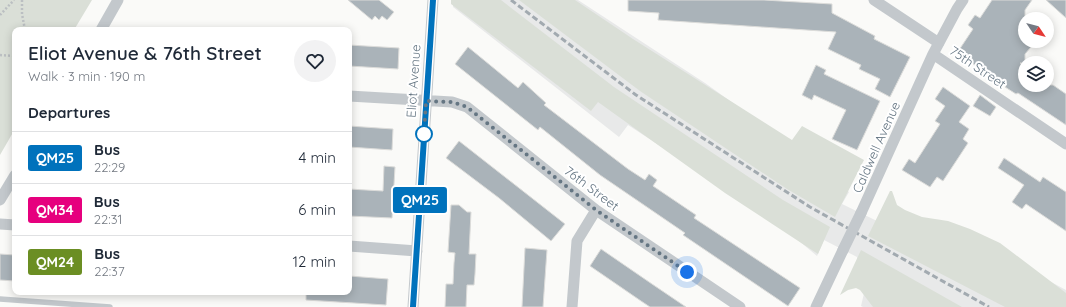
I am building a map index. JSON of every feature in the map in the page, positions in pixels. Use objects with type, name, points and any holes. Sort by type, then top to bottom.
[{"type":"street","points":[[103,27],[118,0]]},
{"type":"street","name":"Eliot Avenue","points":[[413,307],[433,0]]},
{"type":"street","name":"75th Street","points":[[874,0],[939,43]]},
{"type":"street","name":"Caldwell Avenue","points":[[816,307],[844,250],[939,43],[957,9],[964,0]]},
{"type":"street","name":"75th Street","points":[[934,54],[1066,144]]},
{"type":"street","name":"76th Street","points":[[352,96],[452,102],[467,107],[596,210],[740,307]]},
{"type":"street","points":[[0,200],[12,179]]},
{"type":"street","points":[[572,307],[577,241],[596,210]]},
{"type":"street","points":[[0,224],[12,225]]},
{"type":"street","points":[[352,246],[416,251]]},
{"type":"lane","points":[[0,299],[110,307]]},
{"type":"path","points":[[0,15],[14,0]]},
{"type":"path","points":[[22,0],[22,14],[24,27]]},
{"type":"path","points":[[0,55],[12,56]]},
{"type":"shaded area","points":[[0,0],[92,0],[76,27],[12,27],[12,134],[0,155]]},
{"type":"shaded area","points":[[451,0],[501,0],[614,87],[783,200],[830,227],[818,254],[725,193],[598,102],[591,111],[451,4]]},
{"type":"shaded area","points":[[453,0],[578,0],[705,83],[814,161],[849,192],[842,204],[875,220],[1012,261],[1066,290],[1066,307],[861,306],[865,289],[857,257],[824,240],[817,256],[774,220],[628,125],[619,137],[453,7]]},
{"type":"shaded area","points":[[519,0],[575,0],[633,39],[792,140],[802,126],[864,160],[835,217],[787,189],[640,91]]},
{"type":"shaded area","points":[[890,191],[892,191],[897,205],[905,210],[922,217],[948,221],[970,229],[1000,243],[1066,293],[1066,307],[1005,307],[868,236]]},
{"type":"shaded area","points":[[861,250],[962,307],[873,307],[860,290],[856,288],[848,290],[840,295]]},
{"type":"building","points":[[348,0],[379,0],[394,12],[387,20],[382,16],[379,20],[375,16],[372,20]]},
{"type":"building","points":[[628,0],[764,0],[832,4],[832,13],[875,36],[874,39],[910,57],[890,97],[875,89],[880,79],[859,69],[861,65],[828,49],[836,32],[658,20],[659,13],[628,11]]},
{"type":"building","points":[[992,0],[1032,0],[1025,12],[1018,12],[1018,48],[1030,48],[1025,56],[1018,56],[1018,92],[1054,92],[1054,86],[1066,94],[1066,125],[1018,93],[1016,94],[1005,87],[1006,86],[957,53],[973,29],[968,25],[975,15],[980,18]]},
{"type":"building","points":[[1046,0],[1066,0],[1066,18]]},
{"type":"building","points":[[352,45],[399,48],[398,69],[352,66]]},
{"type":"building","points":[[468,47],[518,88],[523,82],[546,103],[544,105],[628,169],[645,180],[649,174],[657,180],[653,186],[696,215],[694,218],[800,288],[788,306],[683,235],[685,233],[600,175],[540,127],[538,130],[455,64]]},
{"type":"building","points":[[816,65],[826,70],[824,74],[880,101],[857,150],[832,139],[846,110],[814,95],[812,100],[802,95]]},
{"type":"building","points":[[943,87],[970,106],[959,122],[969,129],[963,139],[968,143],[943,181],[937,177],[930,187],[902,170],[909,159],[915,163],[940,124],[935,121],[945,106],[935,99]]},
{"type":"building","points":[[980,95],[996,107],[990,116],[973,106]]},
{"type":"building","points":[[352,126],[393,129],[392,150],[352,147]]},
{"type":"building","points":[[459,141],[565,224],[551,241],[499,198],[446,158]]},
{"type":"building","points":[[1004,158],[1040,182],[1043,177],[1066,192],[1066,231],[1026,204],[1022,209],[1012,202],[1024,185],[998,168]]},
{"type":"building","points":[[384,166],[395,167],[392,218],[352,216],[352,189],[383,191]]},
{"type":"building","points":[[451,205],[459,205],[467,212],[471,212],[469,254],[476,254],[475,274],[474,285],[467,285],[466,307],[445,307],[446,284],[453,284],[455,253],[448,252]]},
{"type":"building","points":[[525,248],[547,250],[543,307],[522,307]]},
{"type":"building","points":[[601,249],[686,307],[650,307],[641,301],[590,266]]},
{"type":"building","points":[[0,254],[12,255],[12,281],[0,280]]},
{"type":"building","points":[[352,276],[388,279],[386,305],[306,300],[306,295],[352,295]]},
{"type":"railway","points":[[511,0],[636,95],[810,207],[989,307]]},
{"type":"bus line","name":"QM25","points":[[413,307],[433,0]]},
{"type":"route","points":[[424,134],[426,101],[452,102],[467,107],[596,210],[687,272]]}]
